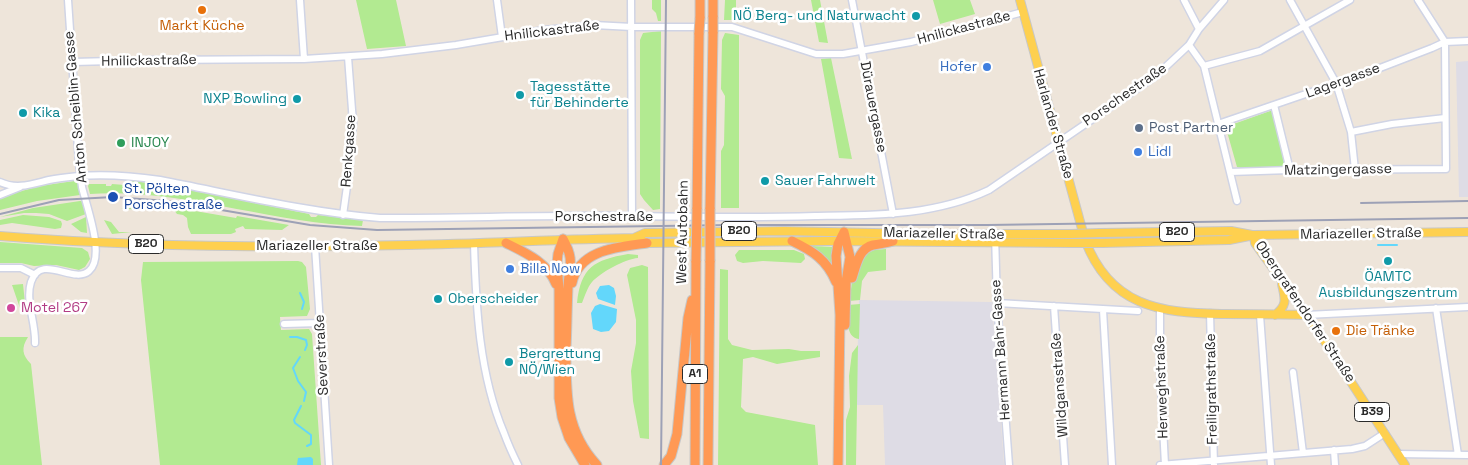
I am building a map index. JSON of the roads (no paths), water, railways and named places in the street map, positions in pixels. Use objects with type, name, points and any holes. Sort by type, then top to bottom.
[{"type":"highway","name":"West Autobahn","points":[[695,465],[700,0]]},
{"type":"highway","name":"West Autobahn","points":[[708,465],[713,0]]},
{"type":"highway","points":[[844,238],[836,256],[843,291],[844,465]]},
{"type":"highway","points":[[838,465],[843,291],[850,257],[844,238]]},
{"type":"highway","points":[[563,239],[557,263],[559,290],[559,398],[562,417],[569,438],[585,465]]},
{"type":"highway","points":[[563,239],[569,249],[571,259],[566,387],[568,407],[577,436],[590,458],[597,465]]},
{"type":"highway","points":[[792,241],[820,257],[843,291]]},
{"type":"highway","points":[[843,291],[862,253],[869,247],[893,242]]},
{"type":"highway","points":[[506,243],[528,253],[542,264],[553,277],[559,290]]},
{"type":"highway","points":[[568,301],[572,280],[585,261],[603,251],[647,243]]},
{"type":"highway","points":[[664,465],[671,456],[677,434],[688,318],[696,283]]},
{"type":"main road","name":"Harlander Straße","points":[[1020,0],[1088,248],[1100,269],[1113,283],[1135,299],[1160,309],[1210,314],[1306,315]]},
{"type":"main road","name":"Mariazeller Straße","points":[[634,238],[645,233],[784,230],[893,242],[1102,243],[1229,240],[1254,235],[1468,232]]},
{"type":"main road","name":"Mariazeller Straße","points":[[0,236],[95,242],[219,246],[315,246],[474,244],[563,239],[634,238],[647,243],[792,241],[995,234],[1231,231],[1254,235]]},
{"type":"main road","name":"Obergrafendorfer Straße","points":[[1254,235],[1255,243],[1306,315],[1405,465]]},
{"type":"main road","points":[[1275,315],[1284,305],[1282,282]]},
{"type":"street","name":"Anton Scheiblin-Gasse","points":[[35,275],[50,269],[61,270],[75,275],[86,274],[92,269],[95,261],[95,242],[91,219],[80,176],[68,0]]},
{"type":"street","points":[[300,0],[304,59]]},
{"type":"street","points":[[497,0],[502,37]]},
{"type":"street","points":[[631,0],[632,216]]},
{"type":"street","name":"Dürauergasse","points":[[852,0],[893,214]]},
{"type":"street","points":[[1184,0],[1199,30]]},
{"type":"street","name":"Porschestraße","points":[[21,186],[80,176],[118,175],[160,180],[342,215],[380,218],[632,216],[708,218],[893,214],[928,210],[972,198],[989,190],[1157,76],[1189,45],[1224,0]]},
{"type":"street","points":[[1290,0],[1336,84],[1351,132],[1355,170]]},
{"type":"street","points":[[1204,66],[1260,51],[1350,0]]},
{"type":"street","points":[[1351,132],[1392,124],[1445,118],[1444,42],[1418,0]]},
{"type":"street","name":"Hnilickastraße","points":[[72,62],[348,57],[416,51],[584,25],[732,27],[816,54],[843,54],[912,42],[1023,12]]},
{"type":"street","name":"Lagergasse","points":[[1218,124],[1336,84],[1444,42],[1468,41]]},
{"type":"street","points":[[1189,45],[1204,66],[1237,201]]},
{"type":"street","name":"Renkgasse","points":[[342,215],[349,172],[353,124],[348,57]]},
{"type":"street","points":[[1274,105],[1290,170]]},
{"type":"street","name":"Matzingergasse","points":[[1230,172],[1446,169],[1445,118]]},
{"type":"street","points":[[0,182],[10,186],[21,186]]},
{"type":"street","points":[[0,195],[21,186]]},
{"type":"street","name":"Hermann Bahr-Gasse","points":[[995,234],[997,303],[1009,465]]},
{"type":"street","points":[[474,244],[478,320],[486,374],[503,433],[518,465]]},
{"type":"street","name":"Severstraße","points":[[315,246],[328,465]]},
{"type":"street","points":[[0,268],[21,268],[35,275],[30,291],[35,342]]},
{"type":"street","points":[[997,303],[1138,312]]},
{"type":"street","name":"Wildgansstraße","points":[[1054,306],[1065,465]]},
{"type":"street","points":[[1306,315],[1468,307]]},
{"type":"street","points":[[1436,308],[1458,455]]},
{"type":"street","name":"Herweghstraße","points":[[1160,309],[1160,368],[1166,465]]},
{"type":"street","points":[[1103,310],[1112,465]]},
{"type":"street","name":"Freiligrathstraße","points":[[1210,314],[1213,463]]},
{"type":"street","points":[[1260,315],[1271,465]]},
{"type":"street","points":[[284,324],[320,323]]},
{"type":"street","points":[[1293,372],[1303,453]]},
{"type":"street","points":[[1160,465],[1213,463],[1352,449],[1365,446],[1385,433]]},
{"type":"street","points":[[1334,450],[1335,465]]},
{"type":"street","points":[[1398,454],[1468,455]]},
{"type":"water","points":[[609,285],[614,288],[616,296],[615,305],[598,299],[596,293],[600,286]]},
{"type":"water","points":[[600,304],[617,309],[616,322],[609,331],[601,332],[593,329],[591,313],[595,306]]},
{"type":"water","points":[[311,457],[313,465],[297,465],[298,458]]},
{"type":"waterway","points":[[1378,245],[1397,245]]},
{"type":"waterway","points":[[300,293],[304,302],[302,309]]},
{"type":"waterway","points":[[290,337],[306,340],[305,350]]},
{"type":"waterway","points":[[300,357],[293,368],[298,381],[306,392],[304,401]]},
{"type":"waterway","points":[[301,406],[294,420],[295,423],[311,435],[311,444],[307,446]]},
{"type":"railway","points":[[661,465],[666,0]]},
{"type":"railway","points":[[0,214],[59,200],[113,197],[168,201],[310,225],[377,230],[731,225],[987,225],[1468,218]]},
{"type":"railway","points":[[1361,203],[1468,201]]},
{"type":"place","name":"Markt Küche","points":[[202,10]]},
{"type":"place","name":"NÖ Berg- und Naturwacht","points":[[916,16]]},
{"type":"place","name":"Hofer","points":[[987,67]]},
{"type":"place","name":"Tagesstätte für Behinderte","points":[[520,95]]},
{"type":"place","name":"NXP Bowling","points":[[297,99]]},
{"type":"place","name":"Kika","points":[[23,113]]},
{"type":"place","name":"Post Partner","points":[[1139,128]]},
{"type":"place","name":"INJOY","points":[[121,143]]},
{"type":"place","name":"Lidl","points":[[1138,152]]},
{"type":"place","name":"Sauer Fahrwelt","points":[[765,181]]},
{"type":"place","name":"St. Pölten Porschestraße","points":[[113,197]]},
{"type":"place","name":"ÖAMTC Ausbildungszentrum","points":[[1388,261]]},
{"type":"place","name":"Billa Now","points":[[510,269]]},
{"type":"place","name":"Oberscheider","points":[[438,299]]},
{"type":"place","name":"Motel 267","points":[[11,308]]},
{"type":"place","name":"Die Tränke","points":[[1336,331]]},
{"type":"place","name":"Bergrettung NÖ/Wien","points":[[509,362]]}]
